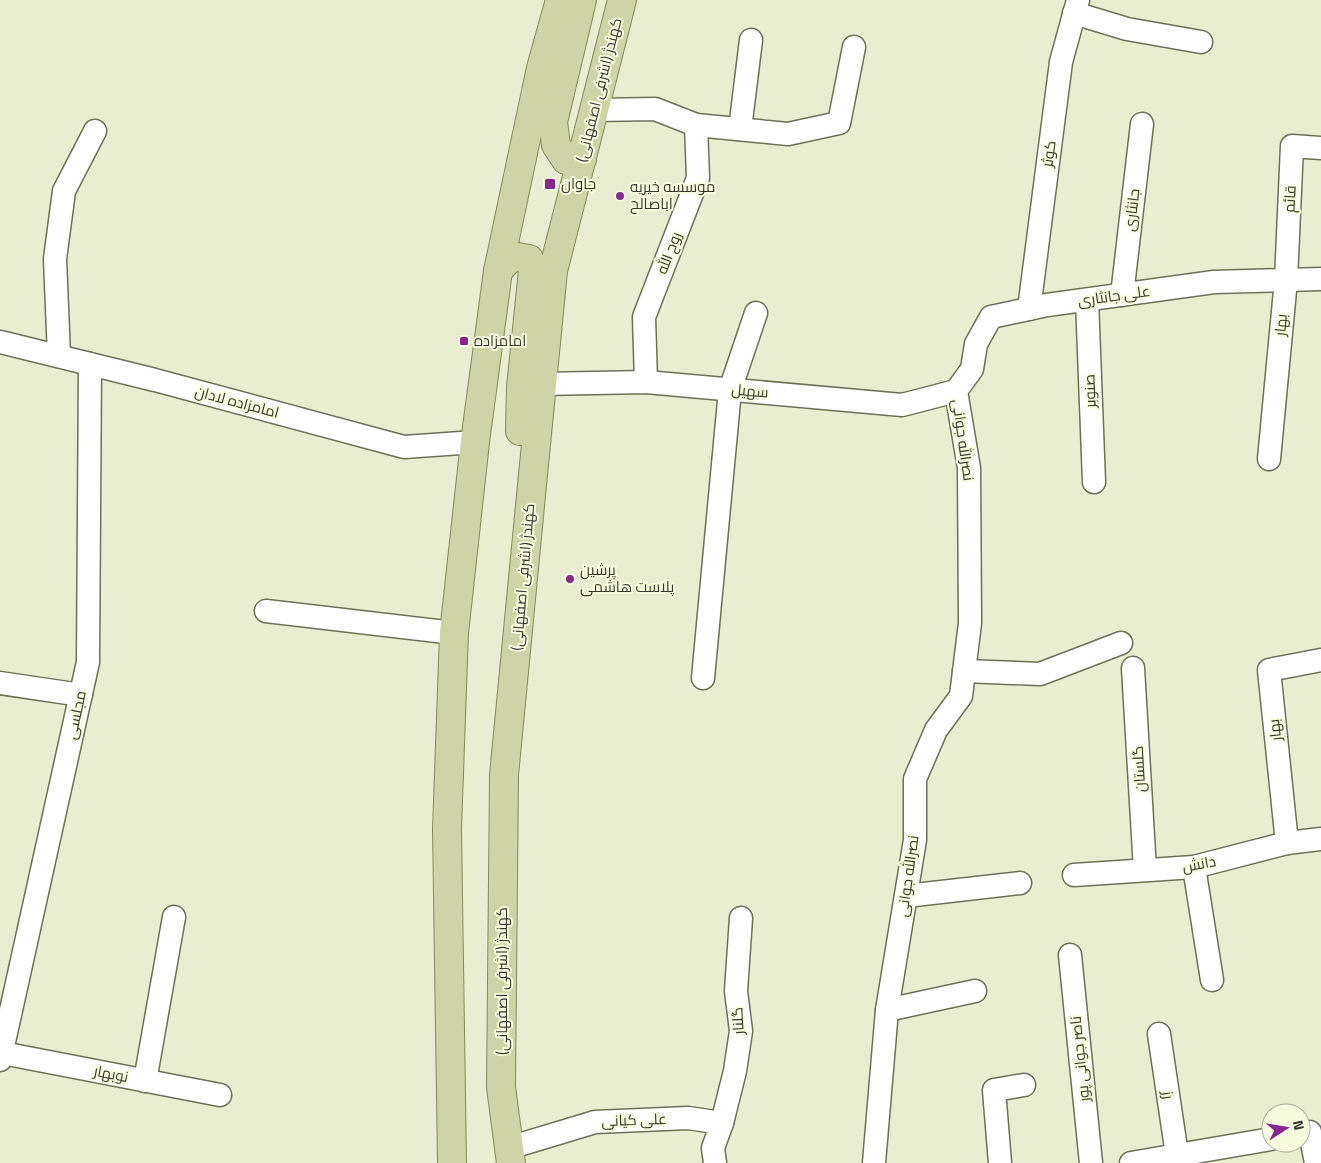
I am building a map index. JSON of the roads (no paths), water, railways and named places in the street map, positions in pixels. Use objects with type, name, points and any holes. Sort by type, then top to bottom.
[{"type":"main road","points":[[452,1163],[447,829],[454,633],[475,442],[498,271],[542,68],[560,0]]},
{"type":"main road","points":[[582,0],[553,122],[556,145],[561,154],[566,160],[582,159]]},
{"type":"main road","name":"کهندژ (اشرفی اصفهانی)","points":[[510,1156],[501,1087],[504,775],[541,384],[552,271],[622,0]]},
{"type":"main road","points":[[498,271],[512,256],[529,259],[533,270],[521,387],[519,456],[532,485]]},
{"type":"street","points":[[1076,7],[1127,30],[1201,42]]},
{"type":"street","name":"کوثر","points":[[1029,309],[1061,62],[1076,7]]},
{"type":"street","points":[[740,129],[751,40]]},
{"type":"street","points":[[594,110],[655,109],[696,125],[788,134],[839,124],[854,47]]},
{"type":"street","name":"جانثاری","points":[[1122,295],[1142,124]]},
{"type":"street","name":"روح الله","points":[[646,382],[644,317],[698,178],[696,125]]},
{"type":"street","points":[[59,356],[55,259],[64,191],[95,131]]},
{"type":"street","name":"قائم","points":[[1286,280],[1292,146],[1321,148]]},
{"type":"street","name":"علی جانثاری","points":[[956,391],[972,369],[976,344],[991,317],[1086,300],[1214,282],[1321,279]]},
{"type":"street","name":"بهار","points":[[1269,459],[1286,280]]},
{"type":"street","name":"صنوبر","points":[[1086,300],[1094,482]]},
{"type":"street","points":[[703,678],[730,390],[756,313]]},
{"type":"street","name":"امامزاده لادان","points":[[0,342],[404,447],[475,442]]},
{"type":"street","name":"مجلسی","points":[[1,1056],[88,662],[90,364]]},
{"type":"street","name":"سهیل","points":[[541,384],[646,382],[902,405],[956,391]]},
{"type":"street","name":"نصرالله جوانی","points":[[874,1163],[888,1010],[915,840],[914,780],[936,730],[961,696],[970,623],[969,468],[956,391]]},
{"type":"street","points":[[266,611],[454,633]]},
{"type":"street","points":[[964,672],[1040,674],[1121,643]]},
{"type":"street","name":"بهار","points":[[1287,843],[1268,670],[1321,660]]},
{"type":"street","name":"گلستان","points":[[1133,668],[1146,870]]},
{"type":"street","points":[[0,683],[80,696]]},
{"type":"street","name":"دانش","points":[[1074,875],[1194,867],[1287,843],[1321,839]]},
{"type":"street","points":[[1194,867],[1212,980]]},
{"type":"street","points":[[906,896],[1020,883]]},
{"type":"street","points":[[145,1080],[174,917]]},
{"type":"street","name":"گلنار","points":[[722,1123],[735,1071],[741,1031],[736,991],[741,918]]},
{"type":"street","name":"ناصر جوانی پور","points":[[1070,955],[1090,1163]]},
{"type":"street","points":[[888,1010],[975,991]]},
{"type":"street","name":"رز","points":[[1159,1034],[1177,1155]]},
{"type":"street","name":"نوبهار","points":[[1,1056],[145,1080],[220,1095]]},
{"type":"street","points":[[1000,1163],[994,1090],[1024,1085]]},
{"type":"street","name":"علی کیانی","points":[[510,1156],[595,1122],[688,1118],[722,1123]]},
{"type":"street","points":[[715,1163],[713,1148],[722,1123]]},
{"type":"street","points":[[1311,1132],[1316,1163]]},
{"type":"street","points":[[1143,1162],[1261,1141]]},
{"type":"place","name":"جاوان","points":[[550,184]]},
{"type":"place","name":"موسسه خیریه اباصالح","points":[[620,196]]},
{"type":"place","name":"امامزاده","points":[[464,341]]},
{"type":"place","name":"پرشین پلاست هاشمی","points":[[570,579]]}]
